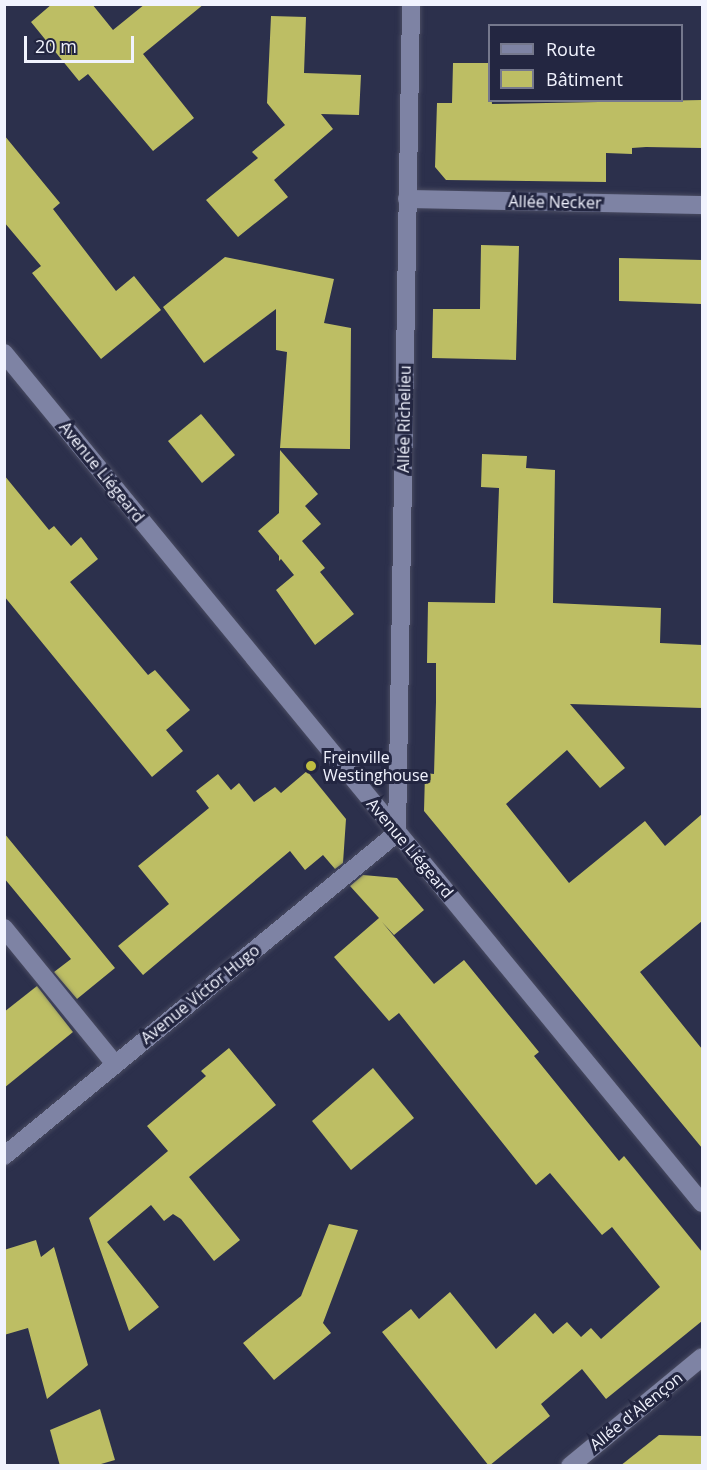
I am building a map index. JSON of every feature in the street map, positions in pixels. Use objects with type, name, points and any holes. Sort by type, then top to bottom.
[{"type":"street","name":"Allée Richelieu","points":[[397,833],[411,4]]},
{"type":"street","name":"Allée Necker","points":[[407,199],[702,205]]},
{"type":"street","name":"Avenue Liégeard","points":[[4,353],[702,1203]]},
{"type":"street","name":"Avenue Victor Hugo","points":[[4,1156],[397,833]]},
{"type":"street","points":[[4,928],[115,1064]]},
{"type":"street","name":"Allée d'Alençon","points":[[570,1466],[702,1357]]},
{"type":"building","points":[[52,4],[92,4],[113,30],[145,4],[204,4],[143,54],[194,118],[153,151],[88,74],[79,81],[31,22]]},
{"type":"building","points":[[271,16],[306,17],[304,73],[361,75],[359,115],[321,114],[333,129],[274,180],[288,197],[238,237],[206,200],[258,158],[252,152],[285,125],[267,103]]},
{"type":"building","points":[[453,63],[488,63],[488,102],[492,104],[702,100],[702,148],[646,147],[632,148],[632,154],[606,153],[606,182],[446,180],[435,167],[437,103],[452,103]]},
{"type":"building","points":[[4,135],[60,203],[53,209],[116,291],[134,276],[161,310],[101,359],[32,273],[41,266],[4,222]]},
{"type":"building","points":[[481,245],[519,246],[516,360],[432,358],[433,309],[480,309]]},
{"type":"building","points":[[225,257],[334,279],[324,323],[351,328],[350,449],[280,448],[287,352],[276,350],[276,309],[204,363],[163,307]]},
{"type":"building","points":[[619,258],[702,260],[702,304],[619,301]]},
{"type":"building","points":[[201,414],[235,455],[202,483],[168,441]]},
{"type":"building","points":[[280,450],[318,494],[305,506],[321,524],[302,541],[325,568],[320,572],[354,614],[315,645],[276,590],[294,575],[281,559],[279,561],[279,556],[258,531],[279,513]]},
{"type":"building","points":[[482,454],[527,456],[526,468],[555,470],[553,603],[661,608],[660,643],[702,645],[702,708],[570,704],[625,768],[600,788],[567,750],[506,804],[569,883],[645,821],[665,846],[702,814],[702,921],[640,972],[702,1049],[702,1148],[424,811],[425,773],[434,774],[436,702],[436,663],[427,663],[428,602],[495,603],[499,488],[481,487]]},
{"type":"building","points":[[4,475],[49,530],[54,526],[71,546],[81,537],[98,559],[70,582],[148,675],[155,670],[190,710],[166,730],[183,751],[152,777],[4,596]]},
{"type":"building","points":[[307,771],[346,819],[343,863],[335,869],[323,855],[305,870],[290,851],[143,975],[118,946],[169,904],[138,866],[209,808],[196,791],[218,774],[231,790],[239,783],[254,802],[275,787],[281,793]]},
{"type":"building","points":[[4,833],[115,968],[77,999],[54,972],[71,959],[4,878]]},
{"type":"building","points":[[363,875],[397,878],[424,910],[394,935],[382,922],[434,984],[464,960],[539,1052],[534,1056],[619,1161],[624,1156],[702,1252],[702,1321],[606,1399],[582,1369],[541,1404],[550,1416],[489,1466],[382,1332],[411,1309],[419,1319],[450,1292],[496,1349],[535,1313],[553,1334],[567,1322],[581,1337],[591,1328],[601,1339],[660,1287],[612,1227],[602,1235],[550,1173],[536,1185],[399,1013],[389,1021],[334,957],[379,918],[350,886]]},
{"type":"building","points":[[37,986],[73,1032],[4,1088],[4,1012]]},
{"type":"building","points":[[229,1048],[276,1105],[189,1177],[240,1240],[214,1261],[181,1219],[173,1214],[164,1221],[151,1205],[107,1242],[159,1307],[129,1331],[89,1218],[168,1151],[147,1126],[206,1076],[201,1071]]},
{"type":"building","points":[[373,1068],[414,1118],[351,1170],[312,1121]]},
{"type":"building","points":[[329,1224],[358,1230],[323,1323],[331,1333],[274,1380],[243,1343],[301,1296]]},
{"type":"building","points":[[36,1240],[41,1257],[54,1247],[88,1365],[47,1399],[28,1328],[4,1335],[4,1250]]},
{"type":"building","points":[[100,1409],[115,1460],[94,1466],[60,1466],[50,1430]]},
{"type":"building","points":[[659,1435],[702,1436],[702,1466],[620,1466]]},
{"type":"place","name":"Freinville Westinghouse","points":[[311,766]]}]
